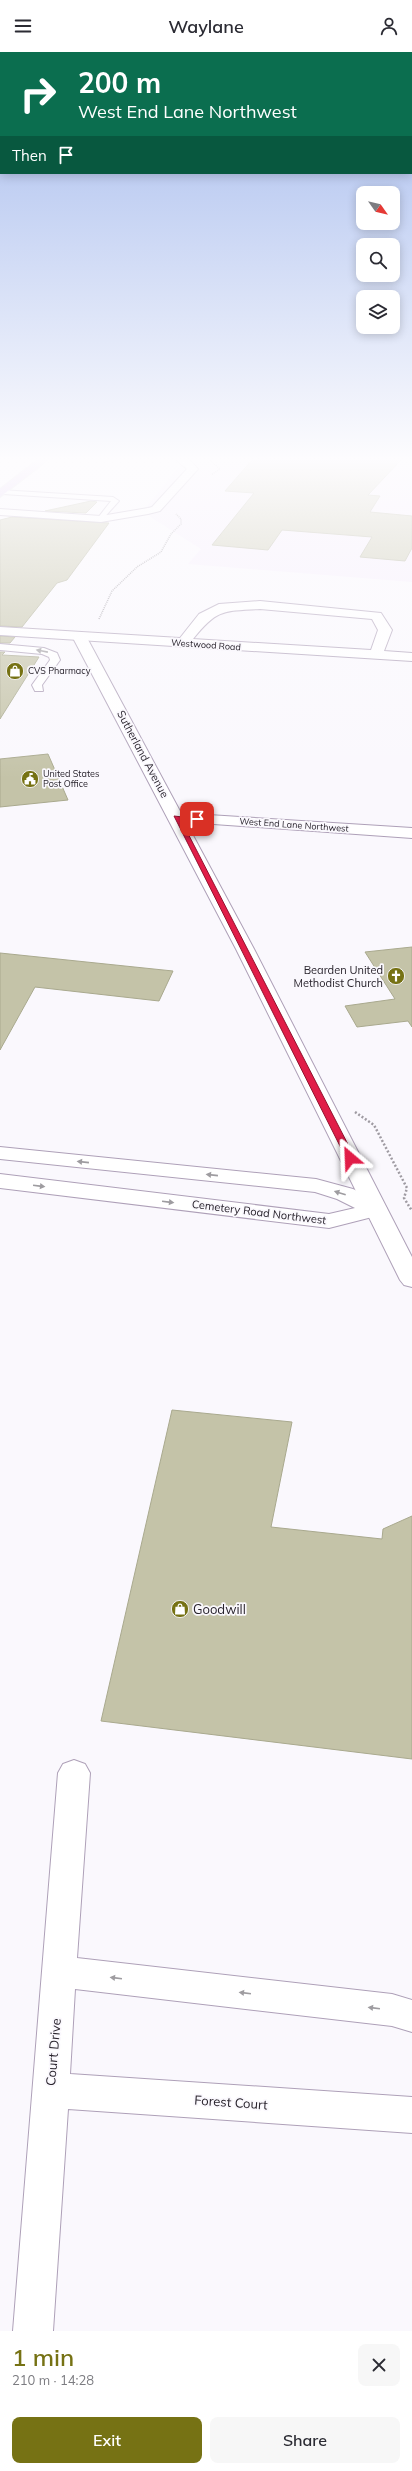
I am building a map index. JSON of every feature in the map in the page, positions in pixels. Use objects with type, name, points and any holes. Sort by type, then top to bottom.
[{"type":"street","points":[[183,643],[204,617],[224,607],[260,605],[376,616],[385,630],[376,654]]},
{"type":"street","name":"Westwood Road","points":[[0,631],[412,656]]},
{"type":"street","name":"Sutherland Avenue","points":[[79,636],[245,949],[412,1280]]},
{"type":"street","name":"West End Lane Northwest","points":[[176,818],[412,833]]},
{"type":"street","points":[[0,1153],[316,1186],[345,1194],[376,1209]]},
{"type":"street","name":"Cemetery Road Northwest","points":[[0,1181],[330,1221],[376,1209]]},
{"type":"street","name":"Court Drive","points":[[33,2331],[74,1772]]},
{"type":"street","points":[[60,1972],[392,2010],[412,2016]]},
{"type":"street","name":"Forest Court","points":[[50,2090],[412,2115]]},
{"type":"lane","points":[[0,647],[44,651],[54,655],[55,660],[37,685],[39,689]]},
{"type":"shaded area","points":[[217,566],[412,566],[412,582]]},
{"type":"building","points":[[0,566],[77,566],[67,580],[57,583],[22,627],[0,626]]},
{"type":"building","points":[[0,636],[15,637],[10,643],[0,643]]},
{"type":"building","name":"CVS Pharmacy","points":[[0,652],[5,652],[2,655],[39,657],[0,719]]},
{"type":"building","name":"United States Post Office","points":[[48,754],[68,800],[0,807],[0,759]]},
{"type":"building","name":"Bearden United Methodist Church","points":[[412,947],[412,1027],[408,1021],[357,1027],[345,1006],[395,999],[365,952]]},
{"type":"building","points":[[0,953],[173,971],[159,1001],[35,987],[0,1050]]},
{"type":"building","points":[[172,1410],[292,1422],[271,1527],[382,1539],[383,1529],[412,1516],[412,1759],[101,1721]]},
{"type":"place","name":"CVS Pharmacy","points":[[15,671]]},
{"type":"place","name":"United States Post Office","points":[[30,779]]},
{"type":"place","name":"Bearden United Methodist Church","points":[[396,976]]},
{"type":"place","name":"Goodwill","points":[[180,1609]]},
{"type":"route","points":[[197,819],[176,818],[245,949],[350,1158]]}]
